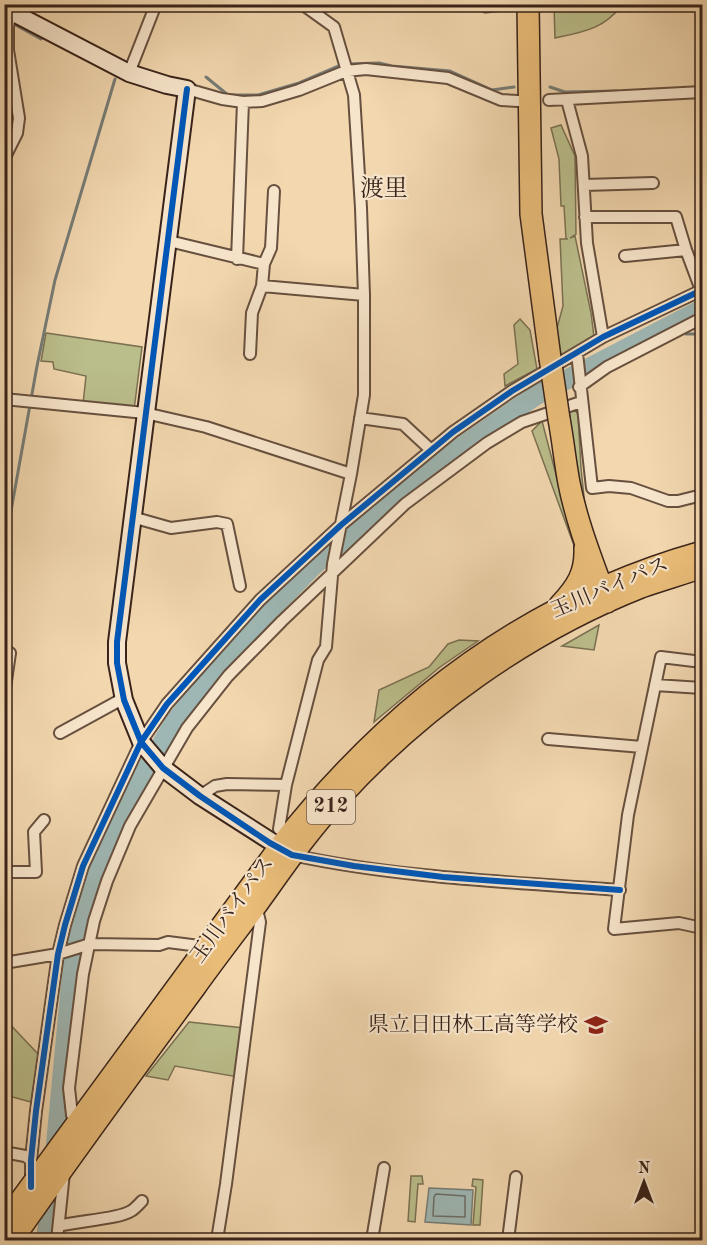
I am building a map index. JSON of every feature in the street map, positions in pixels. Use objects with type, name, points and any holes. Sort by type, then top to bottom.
[{"type":"highway","points":[[528,4],[531,214],[546,332],[569,482],[584,538],[605,596]]},
{"type":"highway","points":[[541,4],[546,332]]},
{"type":"highway","points":[[584,538],[599,558],[609,566],[641,572]]},
{"type":"highway","points":[[558,608],[572,593],[584,569],[584,538]]},
{"type":"highway","name":"玉川バイパス","points":[[214,948],[256,904],[283,844],[333,805],[361,775],[438,706],[468,683],[641,572],[702,552]]},
{"type":"highway","name":"玉川バイパス","points":[[4,1223],[76,1132],[214,948],[311,806],[373,742],[433,689],[472,661],[558,608],[643,587],[702,567]]},
{"type":"highway","name":"玉川バイパス","points":[[12,1240],[64,1166],[76,1132]]},
{"type":"street","points":[[129,73],[156,4]]},
{"type":"street","points":[[283,844],[286,785],[318,660],[326,648],[333,568],[364,394],[364,296],[354,95],[334,27],[302,4]]},
{"type":"street","points":[[4,159],[17,133],[19,118],[8,50],[8,11],[129,73],[222,99],[243,102],[262,101],[299,90],[345,66],[448,78],[501,100],[518,101]]},
{"type":"street","points":[[187,89],[117,642],[117,663],[124,698],[141,742],[163,768],[200,796],[283,844],[354,866],[443,877],[620,890]]},
{"type":"street","points":[[549,100],[702,92]]},
{"type":"street","points":[[567,100],[582,156],[587,243],[603,337]]},
{"type":"street","points":[[237,259],[243,102]]},
{"type":"street","points":[[584,185],[653,183]]},
{"type":"street","points":[[250,354],[252,313],[262,286],[264,264],[271,248],[274,191]]},
{"type":"street","points":[[31,1187],[31,1160],[58,954],[83,866],[141,742],[167,704],[260,600],[341,525],[453,432],[512,391],[603,337],[702,290],[676,217],[585,217]]},
{"type":"street","points":[[169,241],[264,264]]},
{"type":"street","points":[[625,256],[686,250]]},
{"type":"street","points":[[262,286],[364,296]]},
{"type":"street","points":[[579,387],[608,367],[702,318]]},
{"type":"street","points":[[577,352],[579,387],[592,488],[609,486],[631,488],[668,501],[702,495]]},
{"type":"street","points":[[4,399],[145,413],[206,427],[351,474]]},
{"type":"street","points":[[76,1132],[69,1088],[83,974],[94,921],[120,850],[187,728],[228,676],[333,568],[405,504],[487,443],[528,419],[581,402]]},
{"type":"street","points":[[360,418],[403,424],[431,450]]},
{"type":"street","points":[[132,517],[171,528],[217,522],[226,524],[240,586]]},
{"type":"street","points":[[4,695],[10,653]]},
{"type":"street","points":[[702,662],[661,657],[628,815],[614,929],[679,923],[702,928]]},
{"type":"street","points":[[655,685],[702,688]]},
{"type":"street","points":[[60,733],[124,698]]},
{"type":"street","points":[[548,739],[642,747]]},
{"type":"street","points":[[200,796],[215,786],[227,784],[286,785]]},
{"type":"street","points":[[4,872],[36,872],[34,832],[44,820]]},
{"type":"street","points":[[216,1240],[226,1184],[260,922],[256,904]]},
{"type":"street","points":[[4,963],[58,954],[90,944],[159,945],[168,942],[214,948]]},
{"type":"street","points":[[4,1152],[25,1156],[31,1160]]},
{"type":"street","points":[[57,1240],[64,1166]]},
{"type":"street","points":[[372,1240],[384,1168]]},
{"type":"street","points":[[508,1240],[516,1177]]},
{"type":"street","points":[[58,1226],[75,1221],[121,1215],[132,1211],[142,1201]]},
{"type":"green space","points":[[512,4],[510,10],[485,13],[465,5]]},
{"type":"green space","points":[[554,4],[622,5],[608,19],[592,28],[555,38]]},
{"type":"green space","points":[[561,125],[575,156],[576,234],[570,238],[575,236],[594,337],[556,358],[554,339],[563,306],[560,239],[566,239],[564,206],[561,206],[559,159],[551,128]]},
{"type":"green space","points":[[520,319],[530,330],[537,369],[505,386],[504,374],[518,364],[514,325]]},
{"type":"green space","points":[[46,333],[142,347],[134,410],[83,404],[86,376],[54,369],[53,362],[41,361]]},
{"type":"green space","points":[[575,409],[578,415],[585,506],[572,460],[565,411]]},
{"type":"green space","points":[[542,421],[576,551],[532,431]]},
{"type":"green space","points":[[599,625],[594,650],[562,646]]},
{"type":"green space","points":[[459,640],[478,641],[440,667],[374,722],[379,690],[429,667],[448,644]]},
{"type":"green space","points":[[4,1018],[39,1055],[31,1102],[5,1095]]},
{"type":"green space","points":[[189,1022],[244,1028],[238,1077],[175,1066],[168,1080],[146,1076]]},
{"type":"green space","points":[[411,1176],[422,1176],[423,1184],[418,1184],[415,1222],[408,1221]]},
{"type":"green space","points":[[473,1179],[483,1180],[480,1225],[473,1225],[476,1187],[472,1186]]},
{"type":"water","points":[[429,1188],[473,1190],[471,1225],[425,1222]]},
{"type":"water","points":[[53,1206],[51,1240],[37,1240],[39,1224]]},
{"type":"waterway","points":[[12,23],[41,39]]},
{"type":"waterway","points":[[347,64],[379,63],[450,71],[492,90],[514,87]]},
{"type":"waterway","points":[[206,77],[228,95],[258,95],[299,83],[341,65]]},
{"type":"waterway","points":[[4,550],[55,280],[115,79]]},
{"type":"waterway","points":[[550,87],[565,92],[617,91]]},
{"type":"waterway","points":[[47,1240],[73,963],[78,939],[98,871],[142,777],[175,722],[230,651],[312,567],[408,484],[535,396],[702,309]]},
{"type":"waterway","points":[[686,334],[702,334]]},
{"type":"cycle path","points":[[187,89],[117,642],[117,663],[124,700],[141,742],[163,768],[200,796],[292,855],[354,866],[443,877],[620,890]]},
{"type":"cycle path","points":[[31,1187],[36,1111],[58,954],[65,925],[83,866],[141,742],[167,704],[260,600],[341,525],[453,432],[512,391],[603,337],[702,290]]},
{"type":"place","name":"県立日田林工高等学校","points":[[596,1025]]},
{"type":"district","name":"渡里","points":[[384,190]]}]
